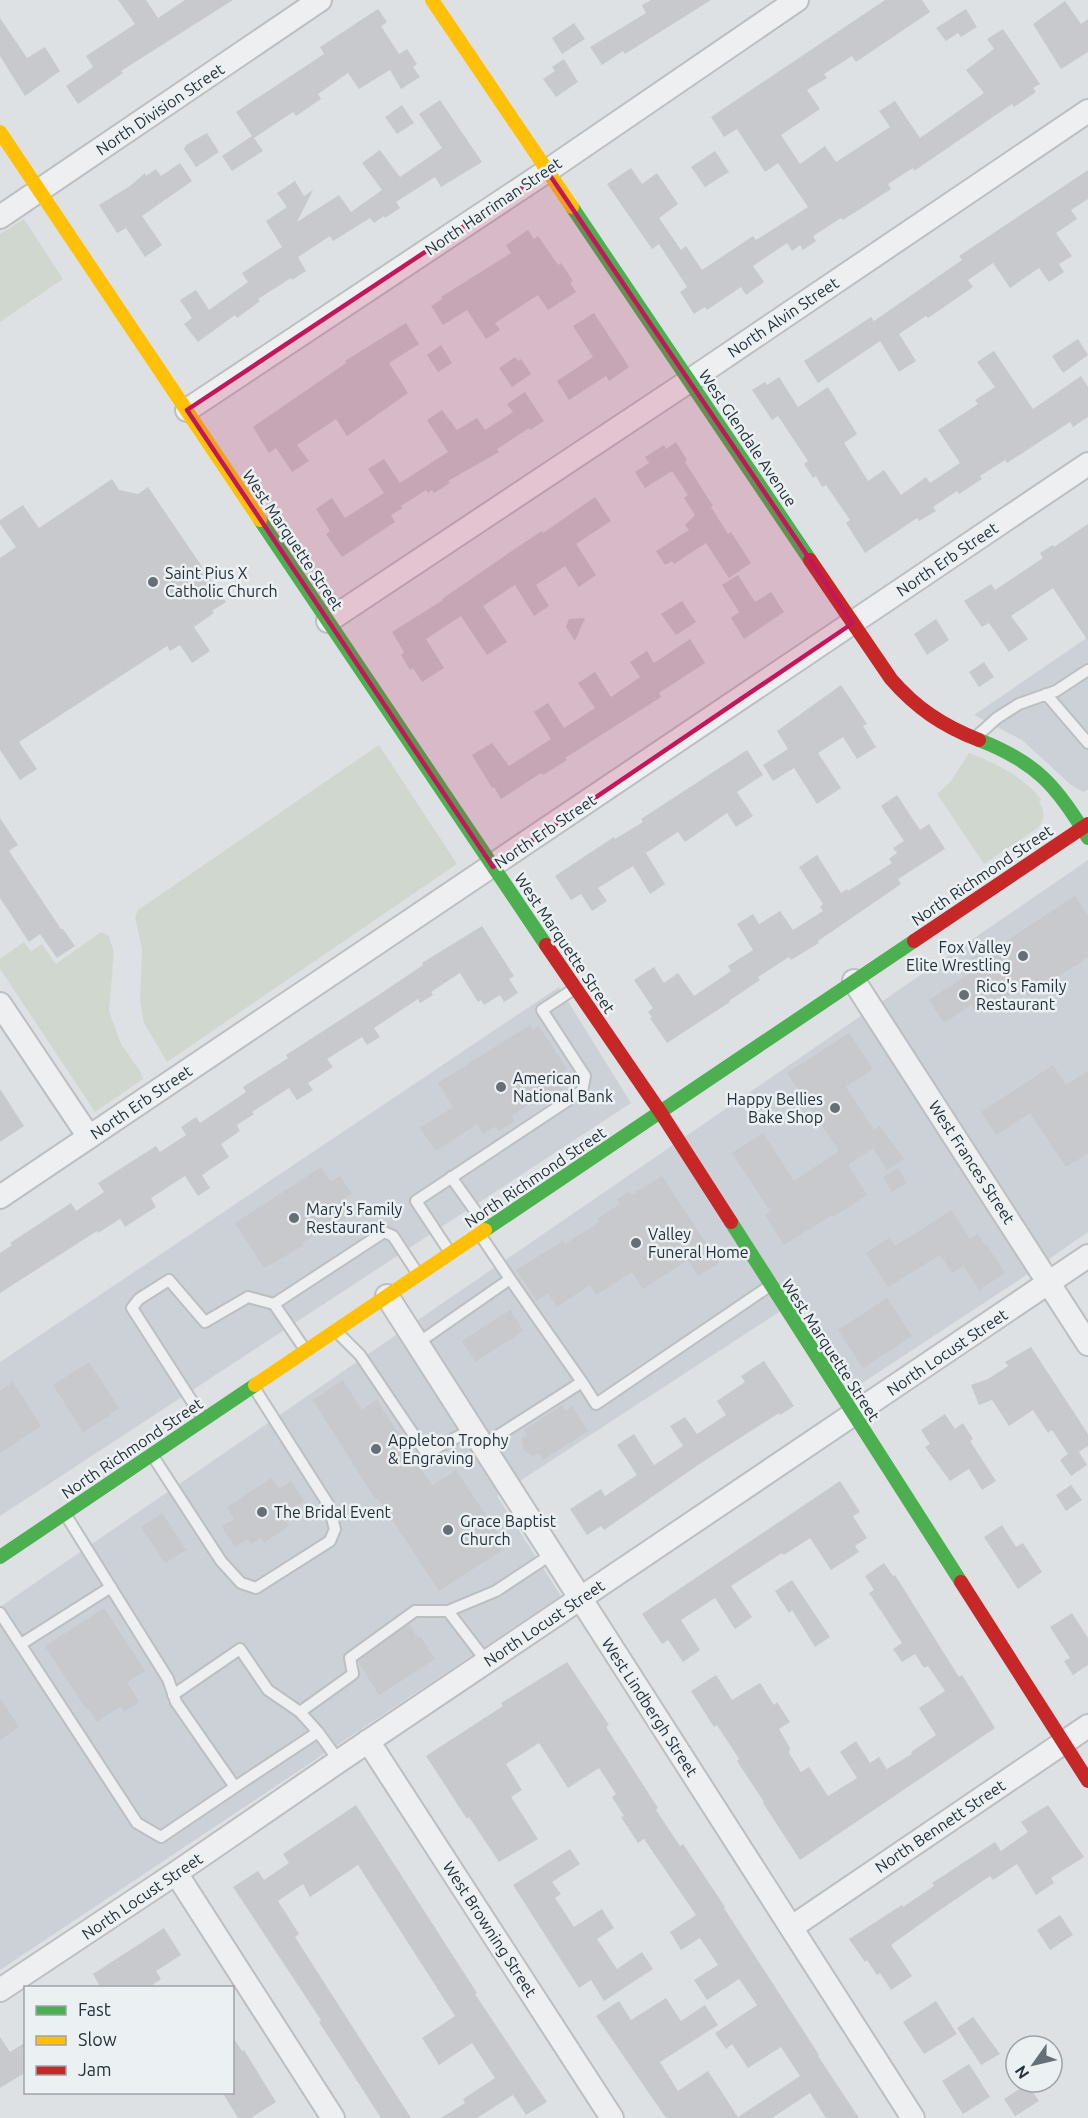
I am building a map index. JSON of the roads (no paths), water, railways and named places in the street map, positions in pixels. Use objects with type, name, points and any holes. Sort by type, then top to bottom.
[{"type":"street","name":"North Division Street","points":[[0,217],[320,0]]},
{"type":"street","name":"West Glendale Avenue","points":[[432,0],[875,657],[905,696],[940,722],[999,746],[1042,774],[1062,795],[1086,830]]},
{"type":"street","name":"North Harriman Street","points":[[187,410],[547,171],[797,0]]},
{"type":"street","name":"North Alvin Street","points":[[328,621],[689,381],[1088,111]]},
{"type":"street","name":"West Marquette Street","points":[[0,132],[660,1113],[1088,1781]]},
{"type":"street","name":"North Erb Street","points":[[0,1197],[1088,464]]},
{"type":"street","name":"North Richmond Street","points":[[0,1557],[854,981],[1086,830]]},
{"type":"street","name":"West Frances Street","points":[[854,981],[1088,1344]]},
{"type":"street","points":[[0,1004],[89,1137]]},
{"type":"street","name":"North Locust Street","points":[[0,1990],[1088,1256]]},
{"type":"street","name":"West Lindbergh Street","points":[[387,1296],[913,2118]]},
{"type":"street","name":"North Bennett Street","points":[[792,1927],[1088,1726]]},
{"type":"street","name":"West Browning Street","points":[[368,1741],[612,2118]]},
{"type":"street","points":[[176,1873],[333,2118]]},
{"type":"lane","points":[[976,737],[997,718],[1019,704],[1056,691],[1088,670]]},
{"type":"lane","points":[[1046,694],[1088,742]]},
{"type":"lane","points":[[451,1253],[416,1201],[582,1091],[585,1076],[542,1010],[576,988]]},
{"type":"lane","points":[[451,1177],[510,1279],[596,1404],[771,1285]]},
{"type":"lane","points":[[274,1304],[384,1233],[393,1236],[419,1275]]},
{"type":"lane","points":[[418,1343],[510,1279]]},
{"type":"lane","points":[[204,1420],[132,1308],[139,1299],[169,1280],[205,1322],[248,1297],[274,1304],[305,1351]]},
{"type":"lane","points":[[336,1330],[360,1355],[426,1453],[478,1437],[582,1382]]},
{"type":"lane","points":[[152,1455],[220,1561],[241,1583],[256,1588],[330,1541],[334,1529],[327,1504],[254,1386]]},
{"type":"lane","points":[[64,1514],[168,1679],[176,1702],[235,1787]]},
{"type":"lane","points":[[300,1712],[353,1674],[350,1658],[415,1611],[448,1611],[496,1591],[552,1554]]},
{"type":"lane","points":[[21,1644],[111,1587]]},
{"type":"lane","points":[[448,1611],[487,1662]]},
{"type":"lane","points":[[0,1613],[137,1823],[161,1837],[318,1732]]},
{"type":"lane","points":[[173,1695],[240,1649],[268,1690],[300,1712],[339,1761]]},
{"type":"place","name":"Saint Pius X Catholic Church","points":[[153,582]]},
{"type":"place","name":"Fox Valley Elite Wrestling","points":[[1023,956]]},
{"type":"place","name":"Rico's Family Restaurant","points":[[964,995]]},
{"type":"place","name":"American National Bank","points":[[501,1087]]},
{"type":"place","name":"Happy Bellies Bake Shop","points":[[835,1108]]},
{"type":"place","name":"Mary's Family Restaurant","points":[[294,1218]]},
{"type":"place","name":"Valley Funeral Home","points":[[636,1243]]},
{"type":"place","name":"Appleton Trophy & Engraving","points":[[376,1449]]},
{"type":"place","name":"The Bridal Event","points":[[262,1512]]},
{"type":"place","name":"Grace Baptist Church","points":[[448,1530]]}]
